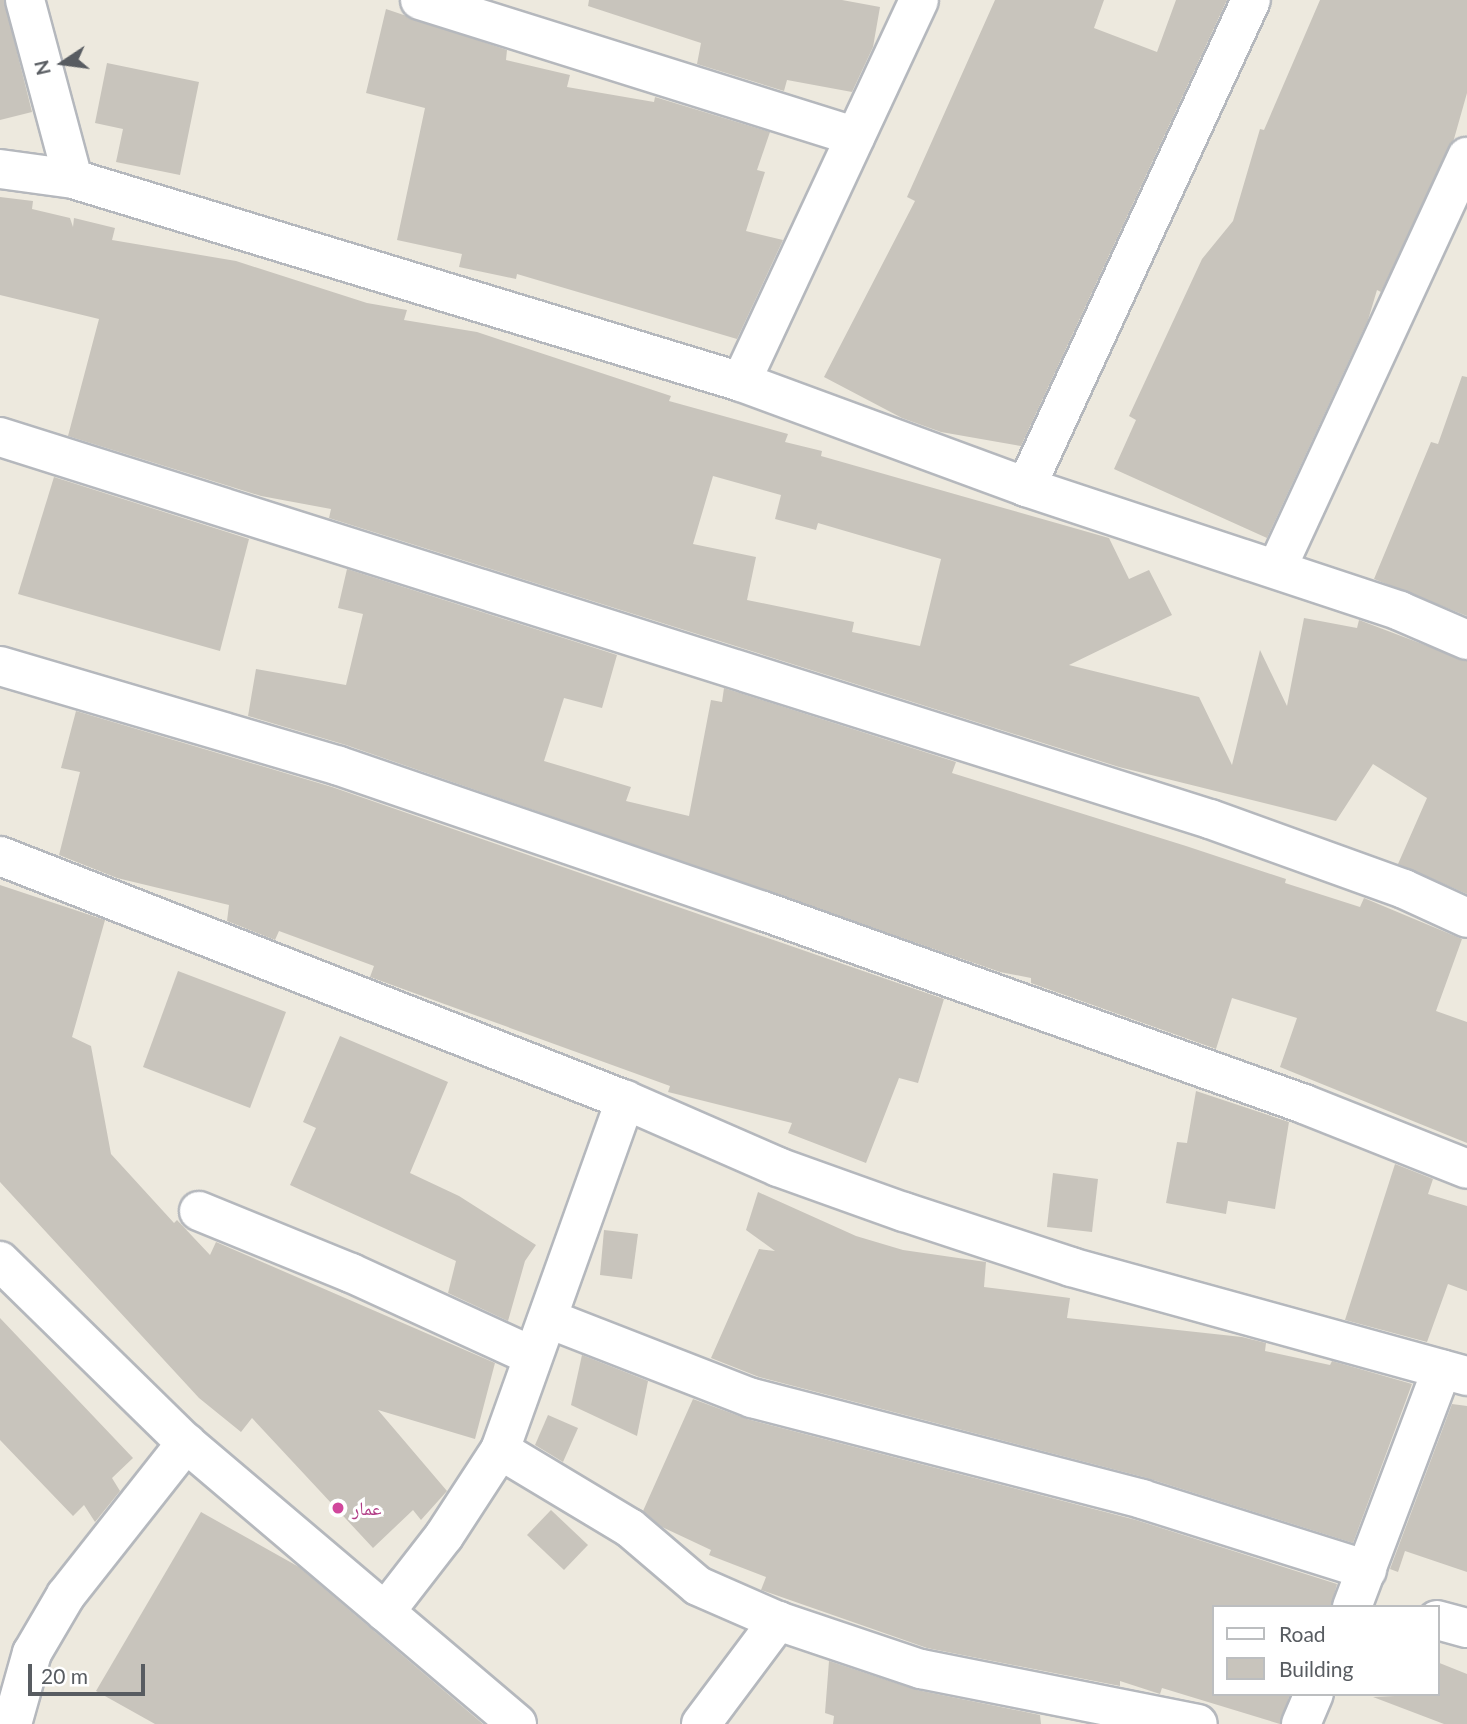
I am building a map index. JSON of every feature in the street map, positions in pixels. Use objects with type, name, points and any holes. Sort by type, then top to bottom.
[{"type":"street","points":[[25,0],[73,179]]},
{"type":"street","points":[[420,0],[855,136]]},
{"type":"street","points":[[741,382],[919,0]]},
{"type":"street","points":[[1026,487],[1251,0]]},
{"type":"street","points":[[1277,568],[1467,157]]},
{"type":"street","points":[[0,169],[73,179],[741,382],[1026,487],[1277,568],[1467,640]]},
{"type":"street","points":[[0,437],[1210,819],[1379,879],[1467,918]]},
{"type":"street","points":[[0,666],[339,766],[763,911],[1304,1104],[1467,1169]]},
{"type":"street","points":[[0,856],[625,1100],[778,1167],[1071,1267],[1455,1372],[1364,1596],[1142,1500],[752,1398],[550,1319]]},
{"type":"street","points":[[385,1612],[444,1536],[500,1450],[532,1356],[550,1319],[625,1100]]},
{"type":"street","points":[[199,1211],[351,1273],[532,1356]]},
{"type":"street","points":[[0,1261],[186,1443],[517,1724]]},
{"type":"street","points":[[12,1724],[32,1653],[66,1595],[186,1443]]},
{"type":"street","points":[[500,1450],[630,1528],[698,1586],[778,1621],[921,1669],[1198,1724]]},
{"type":"street","points":[[701,1724],[778,1621]]},
{"type":"street","points":[[1439,1621],[1467,1628]]},
{"type":"street","points":[[1300,1724],[1313,1696]]},
{"type":"building","points":[[0,0],[4,0],[32,112],[0,120]]},
{"type":"building","points":[[589,0],[842,0],[880,7],[873,47],[852,92],[787,80],[784,91],[697,64],[701,43],[588,6]]},
{"type":"building","points":[[995,0],[1104,0],[1094,28],[1157,52],[1176,0],[1227,0],[1021,446],[941,432],[902,418],[824,377],[915,201],[907,197]]},
{"type":"building","points":[[1320,0],[1467,0],[1467,93],[1454,139],[1381,292],[1377,290],[1368,320],[1267,538],[1114,469],[1136,420],[1129,416],[1202,259],[1233,221],[1260,129],[1264,130]]},
{"type":"building","points":[[386,9],[507,50],[506,60],[570,75],[567,87],[654,102],[655,97],[770,132],[757,170],[765,172],[746,231],[783,240],[737,339],[517,274],[516,279],[459,267],[462,254],[397,240],[425,108],[366,93]]},
{"type":"building","points":[[107,63],[199,82],[180,175],[116,162],[123,129],[95,123]]},
{"type":"building","points":[[0,197],[33,201],[32,209],[70,218],[73,227],[74,218],[115,228],[112,240],[236,261],[367,303],[407,310],[404,320],[477,332],[671,396],[669,401],[788,434],[785,442],[822,451],[821,456],[1109,538],[1129,579],[1149,570],[1172,615],[1069,665],[1199,697],[1232,765],[1260,650],[1287,706],[1304,618],[1357,628],[1359,620],[1467,661],[1467,894],[1398,864],[1427,798],[1373,764],[1336,821],[1119,767],[329,518],[331,509],[261,496],[68,436],[99,319],[0,295]],"holes":[[[713,476],[781,495],[775,519],[816,530],[818,523],[941,559],[920,646],[852,632],[854,622],[747,600],[756,557],[693,544]]]},
{"type":"building","points":[[1462,376],[1467,377],[1467,616],[1374,579],[1431,442],[1438,444]]},
{"type":"building","points":[[54,477],[249,539],[220,651],[18,594]]},
{"type":"building","points":[[347,569],[617,655],[602,708],[564,698],[544,761],[631,787],[626,801],[689,816],[711,700],[722,702],[724,688],[956,762],[952,773],[1286,879],[1285,883],[1360,907],[1364,898],[1462,939],[1436,1011],[1467,1022],[1467,1143],[1280,1067],[1297,1018],[1232,998],[1216,1049],[1031,983],[1031,978],[1000,972],[346,745],[248,716],[256,669],[346,685],[363,614],[338,608]]},
{"type":"building","points":[[76,711],[332,787],[944,999],[918,1083],[899,1078],[866,1163],[788,1133],[792,1123],[668,1092],[670,1086],[370,977],[374,966],[279,931],[275,940],[227,921],[229,905],[117,878],[59,855],[80,772],[61,768]]},
{"type":"building","points":[[0,885],[105,920],[72,1037],[91,1046],[111,1154],[174,1223],[177,1220],[210,1255],[216,1242],[495,1363],[475,1439],[378,1410],[447,1491],[421,1520],[413,1510],[373,1548],[252,1418],[241,1432],[199,1398],[0,1182]]},
{"type":"building","points":[[178,971],[286,1012],[250,1108],[143,1067]]},
{"type":"building","points":[[340,1036],[448,1082],[410,1173],[459,1196],[536,1245],[525,1261],[508,1321],[448,1293],[456,1261],[290,1185],[316,1128],[303,1122]]},
{"type":"building","points":[[1196,1091],[1289,1122],[1275,1209],[1228,1201],[1226,1214],[1166,1203],[1177,1142],[1187,1143]]},
{"type":"building","points":[[1395,1164],[1433,1179],[1428,1194],[1467,1206],[1467,1291],[1448,1284],[1427,1342],[1345,1320]]},
{"type":"building","points":[[1053,1173],[1098,1179],[1092,1232],[1047,1227]]},
{"type":"building","points":[[758,1192],[856,1236],[903,1250],[986,1262],[984,1287],[1070,1298],[1067,1318],[1242,1337],[1266,1343],[1265,1351],[1330,1365],[1332,1361],[1412,1384],[1353,1543],[1147,1478],[759,1377],[711,1358],[759,1249],[775,1251],[746,1230]]},
{"type":"building","points":[[604,1230],[638,1234],[632,1279],[600,1275]]},
{"type":"building","points":[[0,1318],[133,1458],[112,1478],[120,1491],[95,1522],[84,1505],[73,1516],[0,1440]]},
{"type":"building","points":[[582,1355],[648,1381],[637,1436],[571,1405]]},
{"type":"building","points":[[693,1399],[747,1419],[1136,1520],[1337,1584],[1332,1605],[1212,1605],[1212,1696],[1289,1696],[1280,1724],[1162,1688],[1160,1694],[1120,1681],[1120,1686],[927,1648],[761,1590],[766,1577],[709,1555],[711,1550],[662,1527],[643,1511]]},
{"type":"building","points":[[1452,1404],[1467,1406],[1467,1572],[1405,1551],[1398,1572],[1390,1569]]},
{"type":"building","points":[[548,1415],[578,1428],[563,1462],[535,1445]]},
{"type":"building","points":[[551,1510],[588,1545],[564,1570],[527,1535]]},
{"type":"building","points":[[201,1512],[299,1567],[483,1724],[155,1724],[96,1691]]},
{"type":"building","points":[[829,1661],[917,1690],[1040,1715],[1041,1724],[833,1724],[834,1716],[825,1713]]},
{"type":"building","points":[[1439,1663],[1467,1674],[1467,1724],[1444,1724],[1373,1697],[1439,1696]]},
{"type":"place","name":"عمار","points":[[338,1508]]}]
